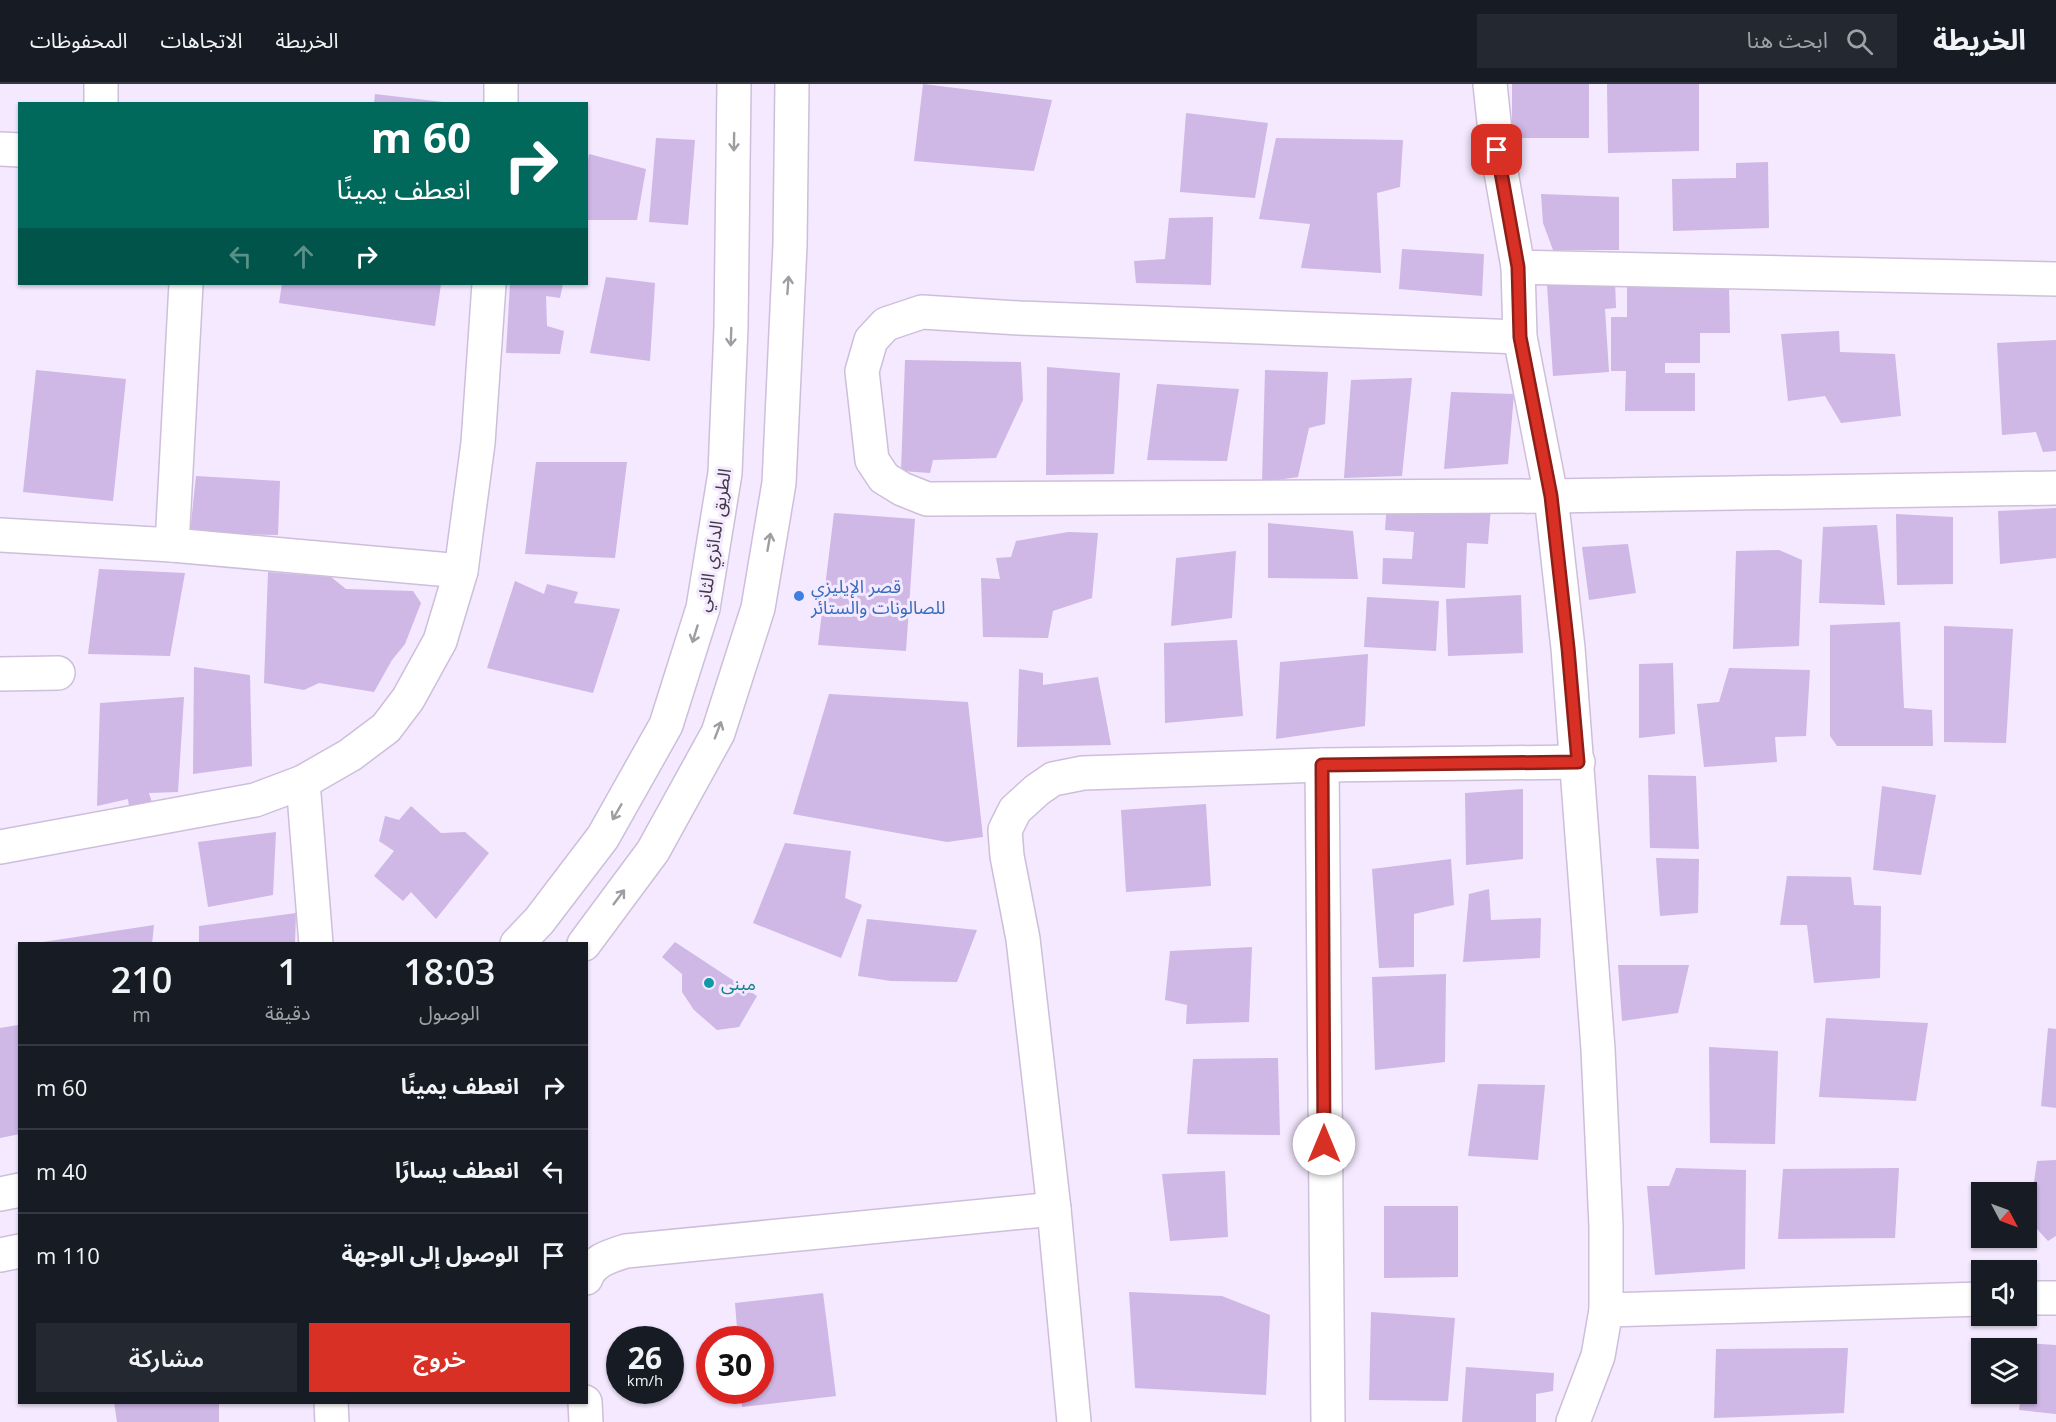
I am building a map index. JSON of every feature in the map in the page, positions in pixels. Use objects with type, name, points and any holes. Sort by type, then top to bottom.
[{"type":"street","points":[[100,102],[101,84]]},
{"type":"street","points":[[501,84],[501,102]]},
{"type":"street","name":"الطريق الدائري الثاني","points":[[519,942],[539,921],[603,837],[666,725],[703,608],[725,473],[731,327],[734,84]]},
{"type":"street","points":[[585,942],[653,851],[718,733],[758,608],[779,483],[790,245],[792,84]]},
{"type":"street","points":[[1490,84],[1497,150],[1518,267],[1520,337],[1551,496],[1578,762],[1598,1049],[1606,1226],[1606,1310],[1598,1356],[1573,1422]]},
{"type":"street","points":[[0,149],[18,150]]},
{"type":"street","points":[[1518,267],[2056,279]]},
{"type":"street","points":[[172,545],[186,285]]},
{"type":"street","points":[[0,847],[255,800],[303,782],[350,755],[386,728],[402,706],[440,641],[461,570],[478,443],[489,285]]},
{"type":"street","points":[[1520,337],[1019,318],[922,312],[886,324],[871,340],[862,372],[872,460],[884,478],[902,489],[927,499],[1551,496],[2056,488]]},
{"type":"street","points":[[0,535],[172,545],[461,570]]},
{"type":"street","points":[[0,674],[58,673]]},
{"type":"street","points":[[1074,1422],[1054,1209],[1023,939],[1007,856],[1005,830],[1015,810],[1036,790],[1053,779],[1083,773],[1322,765],[1578,762]]},
{"type":"street","points":[[1322,765],[1328,1422]]},
{"type":"street","points":[[303,782],[316,942]]},
{"type":"street","points":[[0,1194],[18,1190]]},
{"type":"street","points":[[588,1273],[606,1257],[626,1251],[1054,1209]]},
{"type":"street","points":[[0,1255],[18,1251]]},
{"type":"street","points":[[2037,1298],[2056,1298]]},
{"type":"street","points":[[1606,1310],[1971,1299]]},
{"type":"street","points":[[331,1404],[332,1422]]},
{"type":"street","points":[[585,1404],[586,1422]]},
{"type":"building","points":[[923,84],[1052,100],[1034,171],[914,161]]},
{"type":"building","points":[[1512,84],[1589,84],[1589,138],[1512,138]]},
{"type":"building","points":[[1607,84],[1699,84],[1699,151],[1608,153]]},
{"type":"building","points":[[375,94],[443,102],[374,102]]},
{"type":"building","points":[[1186,113],[1268,123],[1255,198],[1180,192]]},
{"type":"building","points":[[656,138],[695,140],[688,225],[649,222]]},
{"type":"building","points":[[1276,138],[1403,140],[1400,187],[1377,193],[1381,273],[1301,268],[1310,224],[1259,219]]},
{"type":"building","points":[[589,154],[646,169],[637,220],[588,220]]},
{"type":"building","points":[[1768,162],[1769,228],[1673,231],[1672,179],[1736,178],[1736,163]]},
{"type":"building","points":[[1541,194],[1619,197],[1619,250],[1553,250],[1543,223]]},
{"type":"building","points":[[1213,217],[1211,285],[1136,283],[1134,261],[1165,259],[1169,218]]},
{"type":"building","points":[[1402,249],[1484,254],[1482,296],[1399,289]]},
{"type":"building","points":[[606,277],[655,283],[650,361],[590,353]]},
{"type":"building","points":[[1615,280],[1616,308],[1605,309],[1609,372],[1553,376],[1547,285]]},
{"type":"building","points":[[282,285],[441,285],[435,326],[279,303]]},
{"type":"building","points":[[510,285],[563,285],[560,298],[546,296],[547,326],[564,331],[560,354],[506,353]]},
{"type":"building","points":[[1627,287],[1729,287],[1730,333],[1700,333],[1700,363],[1665,363],[1665,373],[1695,373],[1695,411],[1625,411],[1626,371],[1611,371],[1611,317],[1627,317]]},
{"type":"building","points":[[1839,331],[1840,352],[1895,354],[1901,416],[1841,423],[1825,396],[1788,401],[1781,334]]},
{"type":"building","points":[[2056,340],[2056,451],[2043,452],[2036,432],[2002,435],[1997,343]]},
{"type":"building","points":[[905,360],[1021,362],[1023,400],[996,458],[933,460],[930,473],[901,471]]},
{"type":"building","points":[[1047,367],[1120,373],[1114,474],[1046,475]]},
{"type":"building","points":[[36,370],[126,379],[113,501],[23,492]]},
{"type":"building","points":[[1265,370],[1328,372],[1325,424],[1309,428],[1298,477],[1262,482]]},
{"type":"building","points":[[1412,378],[1402,476],[1344,478],[1351,380]]},
{"type":"building","points":[[1157,384],[1239,389],[1227,461],[1147,460]]},
{"type":"building","points":[[1451,392],[1514,394],[1508,464],[1444,469]]},
{"type":"building","points":[[536,462],[627,462],[615,558],[525,554]]},
{"type":"building","points":[[196,476],[280,481],[278,535],[190,533]]},
{"type":"building","points":[[1387,501],[1491,507],[1488,544],[1467,543],[1465,588],[1382,584],[1383,558],[1412,559],[1414,532],[1385,530]]},
{"type":"building","points":[[2056,508],[2056,558],[2000,564],[1998,511]]},
{"type":"building","points":[[834,513],[915,519],[906,651],[818,645]]},
{"type":"building","points":[[1896,514],[1953,517],[1953,584],[1897,585]]},
{"type":"building","points":[[1268,523],[1353,531],[1358,579],[1268,578]]},
{"type":"building","points":[[1877,525],[1885,605],[1819,603],[1823,527]]},
{"type":"building","points":[[1068,532],[1098,533],[1092,598],[1053,611],[1048,638],[983,637],[981,578],[1000,579],[996,558],[1011,557],[1016,541]]},
{"type":"building","points":[[1628,544],[1636,593],[1589,600],[1582,547]]},
{"type":"building","points":[[1779,550],[1802,560],[1799,646],[1733,649],[1736,551]]},
{"type":"building","points":[[1236,551],[1232,618],[1171,626],[1176,558]]},
{"type":"building","points":[[99,569],[185,573],[170,656],[88,654]]},
{"type":"building","points":[[268,572],[331,577],[346,589],[413,591],[421,603],[405,644],[392,660],[374,692],[319,683],[304,690],[264,683]]},
{"type":"building","points":[[515,581],[544,594],[547,584],[578,592],[574,603],[620,609],[593,693],[487,668]]},
{"type":"building","points":[[1521,595],[1523,653],[1448,656],[1446,599]]},
{"type":"building","points":[[1367,597],[1439,601],[1436,651],[1364,647]]},
{"type":"building","points":[[1900,622],[1904,708],[1932,710],[1933,746],[1837,746],[1830,736],[1830,625]]},
{"type":"building","points":[[1944,626],[2013,629],[2006,743],[1944,742]]},
{"type":"building","points":[[1237,640],[1243,716],[1165,723],[1164,643]]},
{"type":"building","points":[[1368,654],[1365,726],[1276,739],[1280,662]]},
{"type":"building","points":[[1673,663],[1675,734],[1639,738],[1639,664]]},
{"type":"building","points":[[194,667],[250,675],[252,766],[193,774]]},
{"type":"building","points":[[1729,668],[1810,670],[1806,736],[1775,737],[1777,762],[1704,767],[1697,704],[1719,702]]},
{"type":"building","points":[[1019,669],[1043,673],[1043,685],[1098,677],[1111,745],[1017,747]]},
{"type":"building","points":[[829,694],[968,702],[983,837],[947,842],[793,814]]},
{"type":"building","points":[[184,697],[178,792],[149,793],[153,806],[130,814],[128,799],[97,806],[100,703]]},
{"type":"building","points":[[1648,775],[1696,776],[1699,849],[1650,848]]},
{"type":"building","points":[[1882,786],[1936,795],[1921,875],[1873,870]]},
{"type":"building","points":[[1523,789],[1523,859],[1466,865],[1465,793]]},
{"type":"building","points":[[1206,804],[1211,886],[1126,892],[1121,810]]},
{"type":"building","points":[[411,806],[441,833],[465,832],[489,853],[436,919],[411,892],[403,901],[374,876],[394,851],[379,841],[385,816],[399,820]]},
{"type":"building","points":[[276,832],[273,895],[208,907],[198,842]]},
{"type":"building","points":[[785,843],[851,851],[845,898],[862,905],[841,958],[753,923]]},
{"type":"building","points":[[1656,858],[1699,859],[1698,913],[1660,916]]},
{"type":"building","points":[[1451,859],[1454,905],[1414,914],[1414,967],[1379,968],[1372,869]]},
{"type":"building","points":[[1787,876],[1851,877],[1854,905],[1881,906],[1880,978],[1814,983],[1807,925],[1780,925]]},
{"type":"building","points":[[1489,889],[1491,920],[1541,918],[1540,958],[1463,962],[1469,894]]},
{"type":"building","points":[[296,913],[295,942],[199,942],[199,926]]},
{"type":"building","points":[[867,919],[977,930],[957,982],[891,981],[858,976]]},
{"type":"building","points":[[154,925],[152,942],[43,942]]},
{"type":"building","name":"مبنى","points":[[675,942],[757,996],[739,1027],[717,1030],[694,1010],[682,992],[682,974],[662,957]]},
{"type":"building","points":[[1252,947],[1249,1022],[1186,1024],[1187,1005],[1165,1000],[1170,951]]},
{"type":"building","points":[[1618,965],[1689,965],[1678,1013],[1622,1021]]},
{"type":"building","points":[[1446,974],[1445,1062],[1375,1070],[1372,977]]},
{"type":"building","points":[[1826,1018],[1928,1023],[1916,1101],[1819,1097]]},
{"type":"building","points":[[18,1025],[18,1134],[0,1138],[0,1028]]},
{"type":"building","points":[[2048,1028],[2056,1029],[2056,1108],[2041,1106]]},
{"type":"building","points":[[1709,1047],[1778,1051],[1775,1144],[1710,1143]]},
{"type":"building","points":[[1278,1058],[1280,1135],[1187,1134],[1193,1059]]},
{"type":"building","points":[[1478,1084],[1545,1085],[1538,1160],[1468,1156]]},
{"type":"building","points":[[2056,1160],[2056,1236],[2048,1241],[2037,1229],[2037,1182],[2034,1182],[2037,1161]]},
{"type":"building","points":[[1676,1168],[1746,1170],[1745,1269],[1655,1275],[1647,1186],[1669,1186]]},
{"type":"building","points":[[1899,1168],[1895,1238],[1778,1239],[1783,1169]]},
{"type":"building","points":[[1225,1171],[1228,1237],[1170,1241],[1162,1174]]},
{"type":"building","points":[[1384,1206],[1458,1206],[1458,1277],[1384,1278]]},
{"type":"building","points":[[1129,1292],[1222,1296],[1270,1315],[1266,1395],[1135,1388]]},
{"type":"building","points":[[823,1293],[836,1396],[774,1403],[774,1326],[737,1326],[735,1303]]},
{"type":"building","points":[[1371,1312],[1455,1318],[1448,1401],[1369,1400]]},
{"type":"building","points":[[2037,1344],[2056,1345],[2056,1414],[2019,1410],[2020,1404],[2037,1404]]},
{"type":"building","points":[[1848,1348],[1844,1413],[1714,1418],[1716,1349]]},
{"type":"building","points":[[1466,1367],[1554,1373],[1553,1391],[1536,1394],[1536,1422],[1462,1422]]},
{"type":"building","points":[[114,1404],[219,1404],[219,1422],[117,1422]]},
{"type":"building","points":[[742,1404],[768,1404],[742,1407]]},
{"type":"place","name":"قصر الإيليزي للصالونات والستائر","points":[[799,596]]},
{"type":"place","name":"مبنى","points":[[709,983]]},
{"type":"route","points":[[1324,1144],[1322,765],[1578,762],[1551,496],[1520,337],[1518,267],[1497,150]]}]
